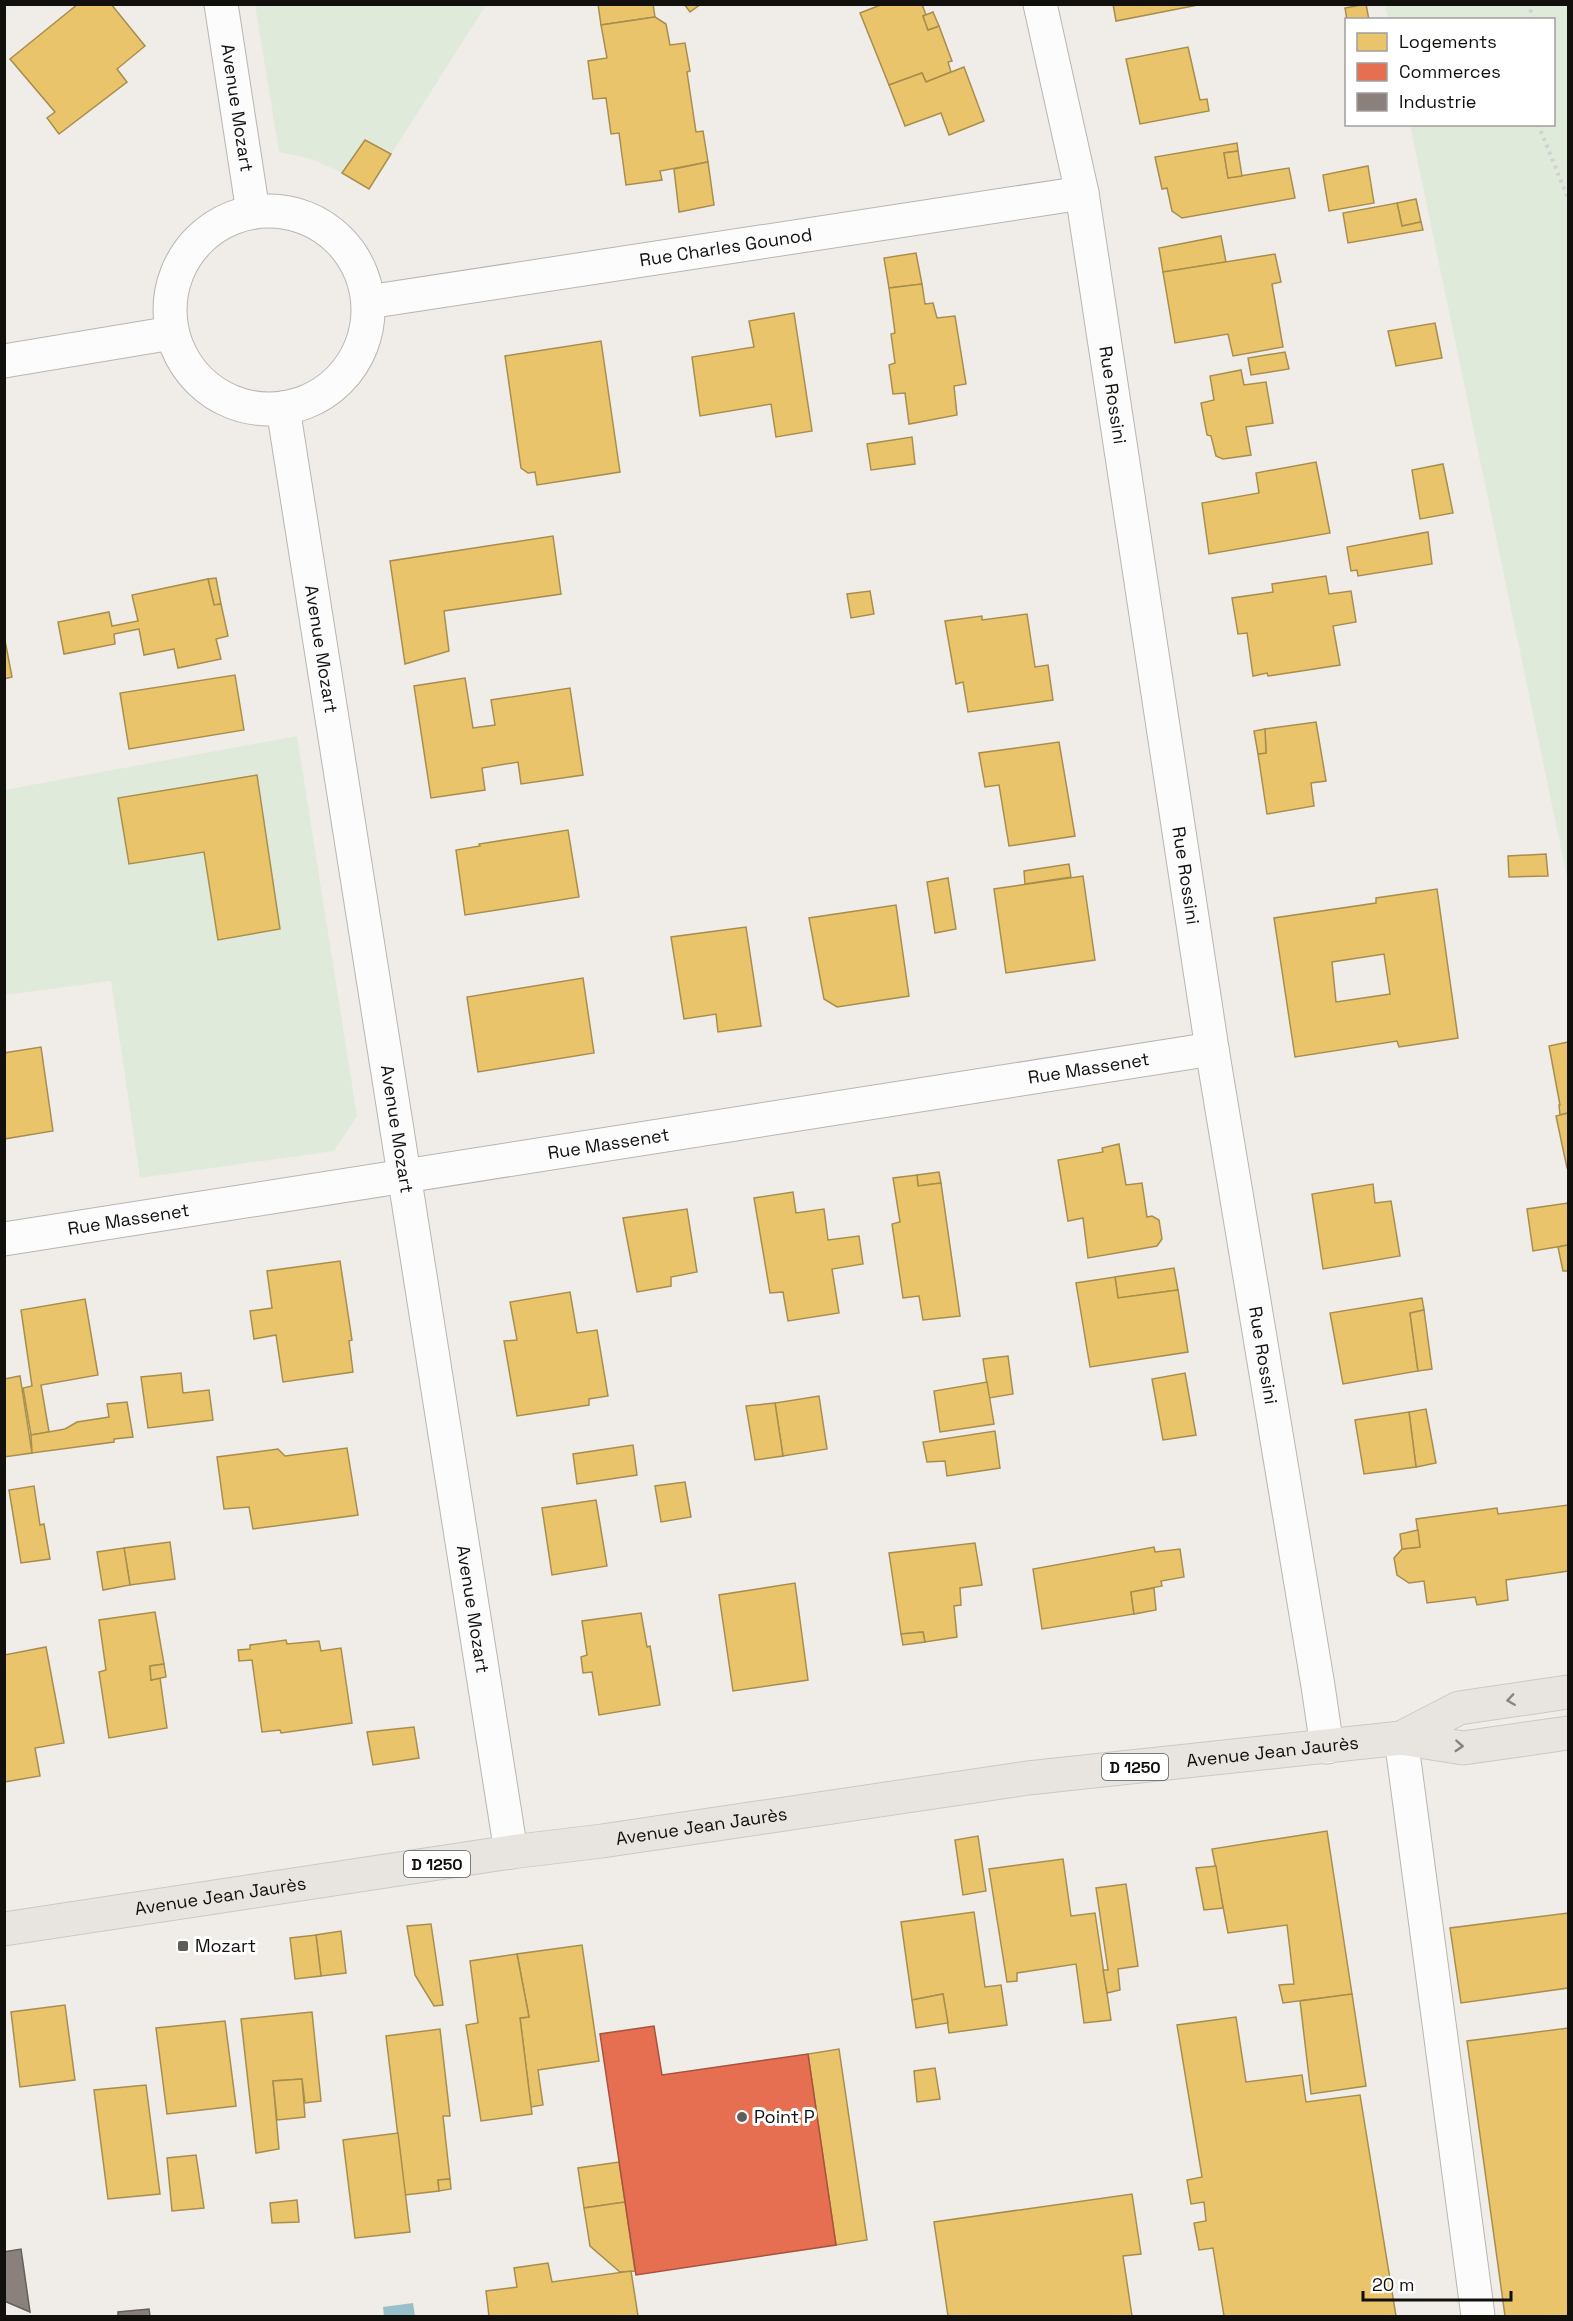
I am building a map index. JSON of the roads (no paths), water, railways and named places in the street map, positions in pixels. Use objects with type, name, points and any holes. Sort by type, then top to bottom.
[{"type":"main road","name":"Avenue Jean Jaurès","points":[[1401,1738],[1459,1708],[1569,1692]]},
{"type":"main road","name":"Avenue Jean Jaurès","points":[[4,1929],[511,1852],[602,1841],[1028,1778],[1401,1738],[1463,1748],[1569,1733]]},
{"type":"street","name":"Avenue Mozart","points":[[220,4],[253,212]]},
{"type":"street","name":"Rue Rossini","points":[[1040,4],[1083,193],[1212,1049],[1327,1747]]},
{"type":"street","name":"Rue Charles Gounod","points":[[368,302],[1083,193]]},
{"type":"street","points":[[253,212],[285,212],[316,222],[334,236],[342,243],[361,270],[368,302],[366,332],[355,360],[336,383],[312,400],[283,408],[254,408],[226,399],[201,383],[182,360],[172,333],[169,300],[177,269],[196,242],[222,222],[253,212]]},
{"type":"street","points":[[4,361],[172,333]]},
{"type":"street","name":"Avenue Mozart","points":[[283,408],[511,1852]]},
{"type":"street","name":"Rue Massenet","points":[[4,1239],[404,1178],[1212,1049]]},
{"type":"street","points":[[1401,1738],[1478,2316]]},
{"type":"water","points":[[413,2303],[415,2316],[384,2316],[383,2307]]},
{"type":"place","name":"Mozart","points":[[183,1946]]},
{"type":"place","name":"Point P","points":[[742,2117]]}]
